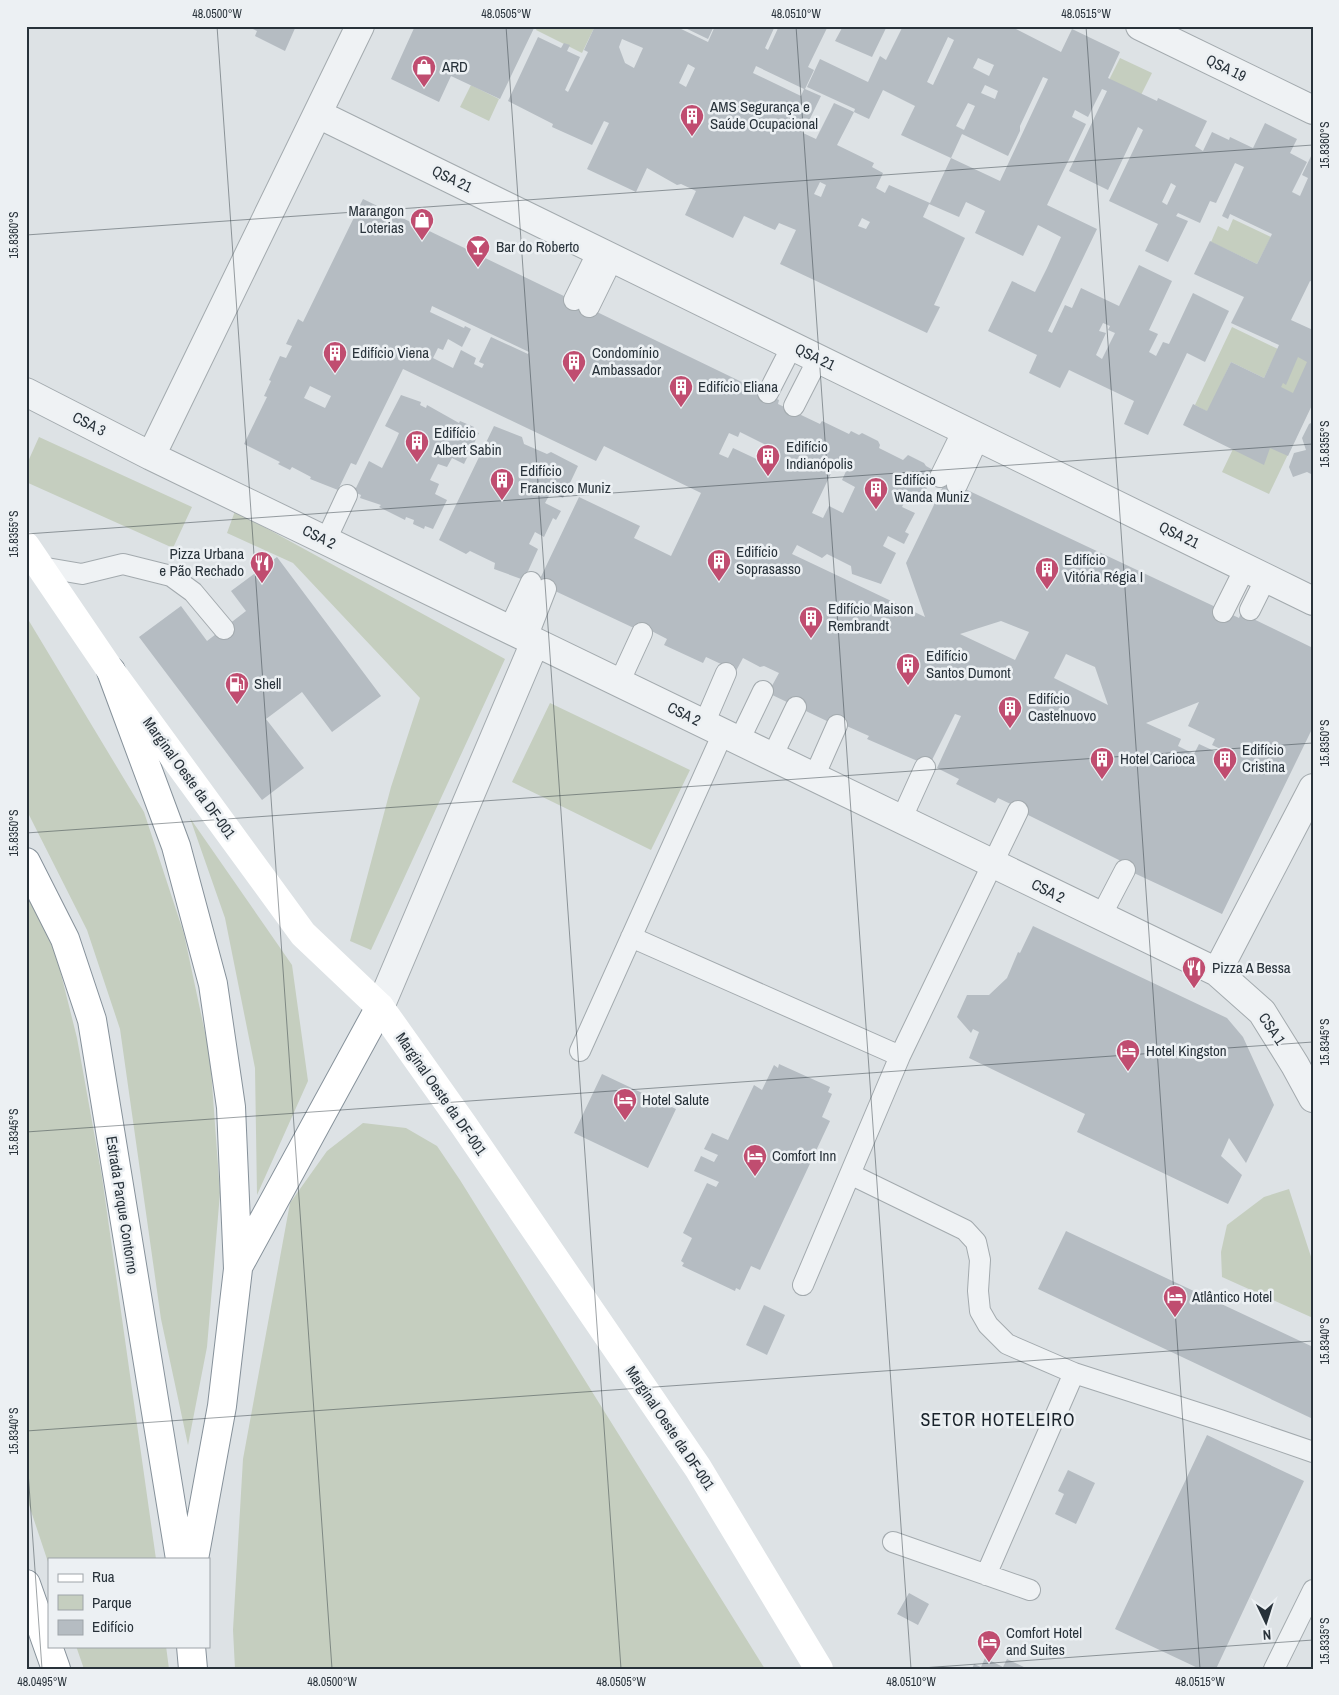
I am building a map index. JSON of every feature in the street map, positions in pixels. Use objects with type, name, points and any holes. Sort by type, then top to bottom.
[{"type":"main road","name":"Marginal Oeste da DF-001","points":[[34,557],[111,671],[303,934],[380,1008],[463,1124],[698,1468],[820,1669]]},
{"type":"main road","points":[[111,671],[176,846],[213,984],[231,1107],[238,1269],[222,1406],[194,1558]]},
{"type":"main road","name":"Estrada Parque Contorno","points":[[26,862],[64,939],[92,1020],[180,1558]]},
{"type":"main road","points":[[238,1269],[380,1008]]},
{"type":"main road","points":[[26,1584],[48,1646]]},
{"type":"main road","points":[[49,1648],[56,1669]]},
{"type":"main road","points":[[191,1648],[193,1669]]},
{"type":"street","points":[[151,456],[360,26]]},
{"type":"street","name":"QSA 19","points":[[1140,26],[1313,110]]},
{"type":"street","name":"QSA 21","points":[[318,114],[1313,601]]},
{"type":"street","name":"CSA 3","points":[[26,392],[151,456]]},
{"type":"street","name":"CSA 2","points":[[151,456],[1217,972]]},
{"type":"street","points":[[380,1008],[524,636]]},
{"type":"street","points":[[1217,972],[1313,788]]},
{"type":"street","name":"CSA 1","points":[[1217,972],[1262,1012],[1296,1065],[1313,1098]]},
{"type":"lane","points":[[582,304],[606,255]]},
{"type":"lane","points":[[768,393],[792,346]]},
{"type":"lane","points":[[794,406],[818,359]]},
{"type":"lane","points":[[948,481],[971,434]]},
{"type":"lane","points":[[326,540],[347,495]]},
{"type":"lane","points":[[34,557],[82,574],[124,564],[171,576],[193,592],[224,630]]},
{"type":"lane","points":[[1250,610],[1256,573]]},
{"type":"lane","points":[[1223,612],[1256,573]]},
{"type":"lane","points":[[524,636],[538,586]]},
{"type":"lane","points":[[620,682],[642,633]]},
{"type":"lane","points":[[580,1051],[722,732],[726,673]]},
{"type":"lane","points":[[722,732],[762,691]]},
{"type":"lane","points":[[772,757],[796,707]]},
{"type":"lane","points":[[814,777],[837,725]]},
{"type":"lane","points":[[907,822],[931,770]]},
{"type":"lane","points":[[803,1285],[900,1056],[1018,811]]},
{"type":"lane","points":[[1101,916],[1125,870]]},
{"type":"lane","points":[[631,937],[900,1056]]},
{"type":"lane","points":[[850,1174],[965,1230],[976,1242],[980,1260],[978,1291],[980,1311],[988,1324],[1007,1344],[1074,1373],[1313,1452]]},
{"type":"lane","points":[[986,1575],[1074,1373]]},
{"type":"lane","points":[[893,1542],[1030,1590]]},
{"type":"lane","points":[[1274,1669],[1313,1590]]},
{"type":"green space","points":[[538,26],[595,26],[582,53],[536,30]]},
{"type":"green space","points":[[1120,58],[1152,73],[1141,95],[1109,80]]},
{"type":"green space","points":[[471,85],[499,99],[489,121],[460,107]]},
{"type":"green space","points":[[1233,219],[1271,237],[1257,264],[1211,242],[1218,226],[1228,231]]},
{"type":"green space","points":[[1293,324],[1313,334],[1313,402],[1269,494],[1222,472]]},
{"type":"green space","points":[[1232,327],[1278,349],[1264,378],[1231,362],[1208,412],[1195,405]]},
{"type":"green space","points":[[39,437],[192,507],[173,548],[26,482],[26,466]]},
{"type":"green space","points":[[235,511],[505,659],[371,950],[350,941],[391,787],[420,698],[293,563],[227,533]]},
{"type":"green space","points":[[26,616],[144,812],[184,934],[210,1056],[220,1193],[207,1347],[188,1445],[161,1319],[120,1029],[87,930],[26,809]]},
{"type":"green space","points":[[550,703],[690,770],[651,850],[512,782]]},
{"type":"green space","points":[[190,818],[292,965],[308,1081],[257,1195],[255,1068],[225,918]]},
{"type":"green space","points":[[26,892],[56,954],[77,1038],[102,1177],[156,1558],[48,1558],[48,1562],[26,1496]]},
{"type":"green space","points":[[363,1123],[406,1128],[437,1146],[765,1669],[235,1669],[233,1630],[243,1459],[290,1203],[327,1151]]},
{"type":"green space","points":[[1289,1189],[1313,1263],[1313,1318],[1222,1277],[1221,1252],[1227,1225],[1264,1197]]},
{"type":"green space","points":[[77,1648],[166,1648],[169,1669],[84,1669]]},
{"type":"building","points":[[247,26],[296,26],[285,51],[255,36],[257,31]]},
{"type":"building","points":[[415,26],[535,26],[500,99],[451,76],[439,102],[391,79]]},
{"type":"building","points":[[595,26],[675,26],[708,42],[715,26],[775,26],[765,48],[768,50],[779,26],[828,26],[808,67],[814,70],[805,89],[821,96],[803,133],[816,139],[834,103],[854,112],[855,109],[807,87],[820,59],[868,82],[880,56],[886,60],[903,26],[1010,26],[1061,52],[1072,29],[1120,52],[1108,78],[1157,101],[1158,98],[1207,121],[1195,146],[1203,151],[1212,132],[1229,140],[1230,137],[1253,148],[1265,123],[1297,139],[1290,153],[1307,162],[1292,192],[1300,196],[1308,178],[1302,175],[1313,152],[1313,282],[1310,281],[1291,320],[1313,330],[1313,403],[1288,456],[1270,448],[1264,465],[1183,425],[1193,404],[1207,411],[1231,362],[1264,378],[1279,345],[1231,323],[1244,297],[1194,274],[1210,241],[1257,264],[1272,234],[1230,214],[1228,219],[1222,216],[1244,167],[1235,163],[1216,203],[1210,201],[1200,223],[1178,213],[1176,216],[1188,221],[1168,262],[1145,251],[1158,224],[1109,201],[1143,130],[1138,127],[1108,190],[1069,171],[1107,91],[1102,89],[1088,117],[1075,110],[1072,117],[1086,124],[1047,205],[1097,229],[1048,331],[1052,333],[1065,305],[1072,308],[1081,288],[1119,306],[1139,265],[1172,281],[1149,330],[1158,334],[1149,352],[1156,356],[1163,342],[1169,344],[1193,293],[1229,311],[1205,362],[1187,353],[1148,435],[1124,424],[1134,401],[1069,370],[1060,388],[1029,373],[1037,355],[988,331],[1012,281],[1035,292],[1061,237],[1038,225],[1023,256],[975,233],[985,211],[966,202],[959,217],[929,204],[923,217],[965,238],[934,305],[940,307],[927,333],[780,264],[796,230],[779,223],[775,230],[744,216],[733,238],[685,215],[696,191],[681,184],[677,185],[647,168],[636,192],[587,169],[609,123],[604,121],[592,145],[552,127],[553,124],[508,101],[538,37],[561,48],[564,43],[570,45],[567,51],[580,57],[565,90],[568,92],[588,52],[584,50]],"holes":[[[948,37],[954,40],[933,85],[927,82]],[[622,39],[643,48],[634,68],[625,63],[619,47]],[[978,58],[994,65],[989,76],[973,68]],[[688,64],[695,68],[686,87],[679,83]],[[756,66],[804,89],[801,96],[753,73]],[[1043,77],[1048,79],[1000,181],[951,158],[962,134],[1008,156]],[[985,85],[998,91],[995,99],[981,93]],[[883,90],[915,106],[901,135],[951,158],[930,203],[889,185],[885,193],[876,188],[883,173],[872,167],[874,163],[837,145],[854,112],[869,119]],[[968,103],[975,106],[964,130],[956,126]],[[820,182],[826,185],[821,197],[814,194]],[[1171,183],[1176,186],[1167,205],[1162,202]],[[862,218],[870,222],[866,229],[858,226]],[[1103,323],[1110,326],[1108,330],[1115,333],[1102,359],[1096,355],[1106,333],[1099,331]],[[1298,357],[1307,362],[1293,393],[1281,387],[1283,383],[1286,385]]]},
{"type":"building","points":[[681,26],[714,26],[708,39]]},
{"type":"building","points":[[838,26],[887,26],[872,57],[835,41],[842,28]]},
{"type":"building","points":[[363,199],[779,400],[778,404],[820,424],[822,421],[849,434],[851,431],[859,435],[862,433],[878,441],[879,448],[903,460],[908,455],[935,471],[920,502],[907,497],[902,507],[915,513],[905,532],[909,534],[904,544],[888,536],[883,546],[896,553],[881,584],[852,574],[851,566],[827,554],[822,558],[797,545],[792,554],[925,617],[906,563],[946,480],[1239,618],[1241,613],[1313,648],[1313,727],[1222,914],[1121,867],[1123,862],[1026,814],[1019,808],[998,798],[995,803],[956,784],[959,779],[937,768],[961,716],[955,714],[929,766],[867,739],[869,736],[831,719],[829,722],[768,693],[779,673],[764,666],[760,667],[743,658],[736,671],[706,657],[703,663],[664,645],[667,639],[638,624],[636,629],[538,583],[579,497],[640,526],[634,538],[671,556],[701,493],[604,446],[596,461],[403,369],[356,465],[351,463],[338,490],[310,479],[311,477],[292,467],[290,470],[278,464],[280,462],[244,444],[267,397],[264,396],[271,381],[269,380],[280,356],[286,358],[292,346],[286,344],[298,319],[303,322]],"holes":[[[432,306],[529,352],[528,354],[491,337],[479,362],[484,364],[482,368],[474,364],[476,358],[461,350],[453,368],[433,358],[438,348],[443,350],[448,339],[462,347],[471,329],[465,326],[464,328],[430,312]],[[310,386],[331,396],[325,408],[304,398]],[[740,432],[772,448],[765,463],[733,448],[728,458],[719,454],[729,433],[738,437]],[[836,463],[847,469],[842,480],[855,487],[843,513],[829,506],[823,518],[812,513]],[[1001,621],[1029,632],[1015,660],[960,634]],[[1066,654],[1095,667],[1108,705],[1054,678]],[[1199,702],[1188,726],[1215,739],[1212,745],[1227,752],[1225,756],[1199,744],[1194,754],[1178,746],[1181,739],[1146,723]]]},
{"type":"building","name":"Edifício Albert Sabin","points":[[401,395],[421,402],[420,405],[426,408],[427,405],[459,423],[460,421],[474,427],[472,430],[479,433],[464,464],[452,458],[447,467],[438,464],[430,480],[439,484],[435,494],[447,500],[433,529],[425,526],[424,529],[413,524],[414,520],[406,517],[405,520],[379,507],[381,505],[360,498],[361,495],[354,492],[369,461],[382,468],[396,440],[399,433],[385,426]]},
{"type":"building","points":[[1313,422],[1313,475],[1307,472],[1293,477],[1289,467],[1294,453],[1306,450],[1302,438],[1309,424]]},
{"type":"building","name":"Edifício Francisco Muniz","points":[[494,426],[522,437],[524,444],[547,454],[551,452],[578,466],[563,498],[551,492],[545,503],[561,511],[556,520],[553,518],[544,537],[535,532],[529,544],[538,549],[524,580],[494,569],[495,563],[470,551],[466,554],[439,540]]},
{"type":"building","points":[[277,557],[381,696],[332,732],[302,692],[266,719],[304,768],[262,800],[139,637],[181,606],[207,641],[246,611],[231,591]]},
{"type":"building","name":"Hotel Kingston","points":[[1033,926],[1227,1018],[1243,1037],[1274,1105],[1246,1163],[1229,1138],[1221,1156],[1242,1175],[1228,1204],[1077,1132],[1085,1114],[969,1058],[979,1032],[973,1029],[971,1033],[957,1017],[967,995],[989,995],[1007,978],[1018,952],[1020,953]]},
{"type":"building","name":"Comfort Inn","points":[[779,1064],[830,1087],[828,1092],[832,1094],[822,1117],[830,1121],[760,1270],[751,1266],[740,1290],[736,1288],[735,1291],[682,1266],[684,1263],[681,1261],[692,1238],[683,1233],[707,1183],[716,1187],[719,1182],[694,1171],[701,1156],[714,1162],[718,1155],[704,1149],[712,1133],[728,1140],[754,1085],[762,1090],[774,1065],[778,1068]]},
{"type":"building","name":"Hotel Salute","points":[[602,1074],[676,1109],[648,1168],[574,1133]]},
{"type":"building","name":"Atlântico Hotel","points":[[1066,1231],[1313,1347],[1313,1419],[1038,1289]]},
{"type":"building","points":[[764,1305],[785,1315],[767,1355],[746,1345]]},
{"type":"building","points":[[1207,1435],[1304,1481],[1216,1669],[1200,1669],[1115,1629]]},
{"type":"building","points":[[1068,1470],[1095,1483],[1076,1524],[1055,1514],[1064,1494],[1058,1491]]},
{"type":"building","points":[[909,1593],[929,1604],[918,1625],[897,1614]]},
{"type":"building","name":"Comfort Hotel and Suites","points":[[985,1658],[1003,1667],[1007,1659],[1028,1669],[972,1669],[974,1664],[981,1667]]},
{"type":"place","name":"ARD","points":[[424,88]]},
{"type":"place","name":"AMS Segurança e Saúde Ocupacional","points":[[692,137]]},
{"type":"place","name":"Marangon Loterias","points":[[422,241]]},
{"type":"place","name":"Bar do Roberto","points":[[478,268]]},
{"type":"place","name":"Edifício Viena","points":[[335,374]]},
{"type":"place","name":"Condomínio Ambassador","points":[[574,383]]},
{"type":"place","name":"Edifício Eliana","points":[[681,408]]},
{"type":"place","name":"Edifício Albert Sabin","points":[[417,463]]},
{"type":"place","name":"Edifício Indianópolis","points":[[768,477]]},
{"type":"place","name":"Edifício Francisco Muniz","points":[[502,501]]},
{"type":"place","name":"Edifício Wanda Muniz","points":[[876,510]]},
{"type":"place","name":"Edifício Soprasasso","points":[[719,582]]},
{"type":"place","name":"Pizza Urbana e Pão Rechado","points":[[262,584]]},
{"type":"place","name":"Edifício Vitória Régia I","points":[[1047,590]]},
{"type":"place","name":"Edifício Maison Rembrandt","points":[[811,639]]},
{"type":"place","name":"Edifício Santos Dumont","points":[[908,686]]},
{"type":"place","name":"Shell","points":[[237,705]]},
{"type":"place","name":"Edifício Castelnuovo","points":[[1010,729]]},
{"type":"place","name":"Hotel Carioca","points":[[1102,780]]},
{"type":"place","name":"Edifício Cristina","points":[[1225,780]]},
{"type":"place","name":"Pizza A Bessa","points":[[1194,989]]},
{"type":"place","name":"Hotel Kingston","points":[[1128,1072]]},
{"type":"place","name":"Hotel Salute","points":[[625,1121]]},
{"type":"place","name":"Comfort Inn","points":[[755,1177]]},
{"type":"place","name":"Atlântico Hotel","points":[[1175,1318]]},
{"type":"place","name":"Comfort Hotel and Suites","points":[[989,1663]]},
{"type":"district","name":"SETOR HOTELEIRO","points":[[998,1420]]}]
